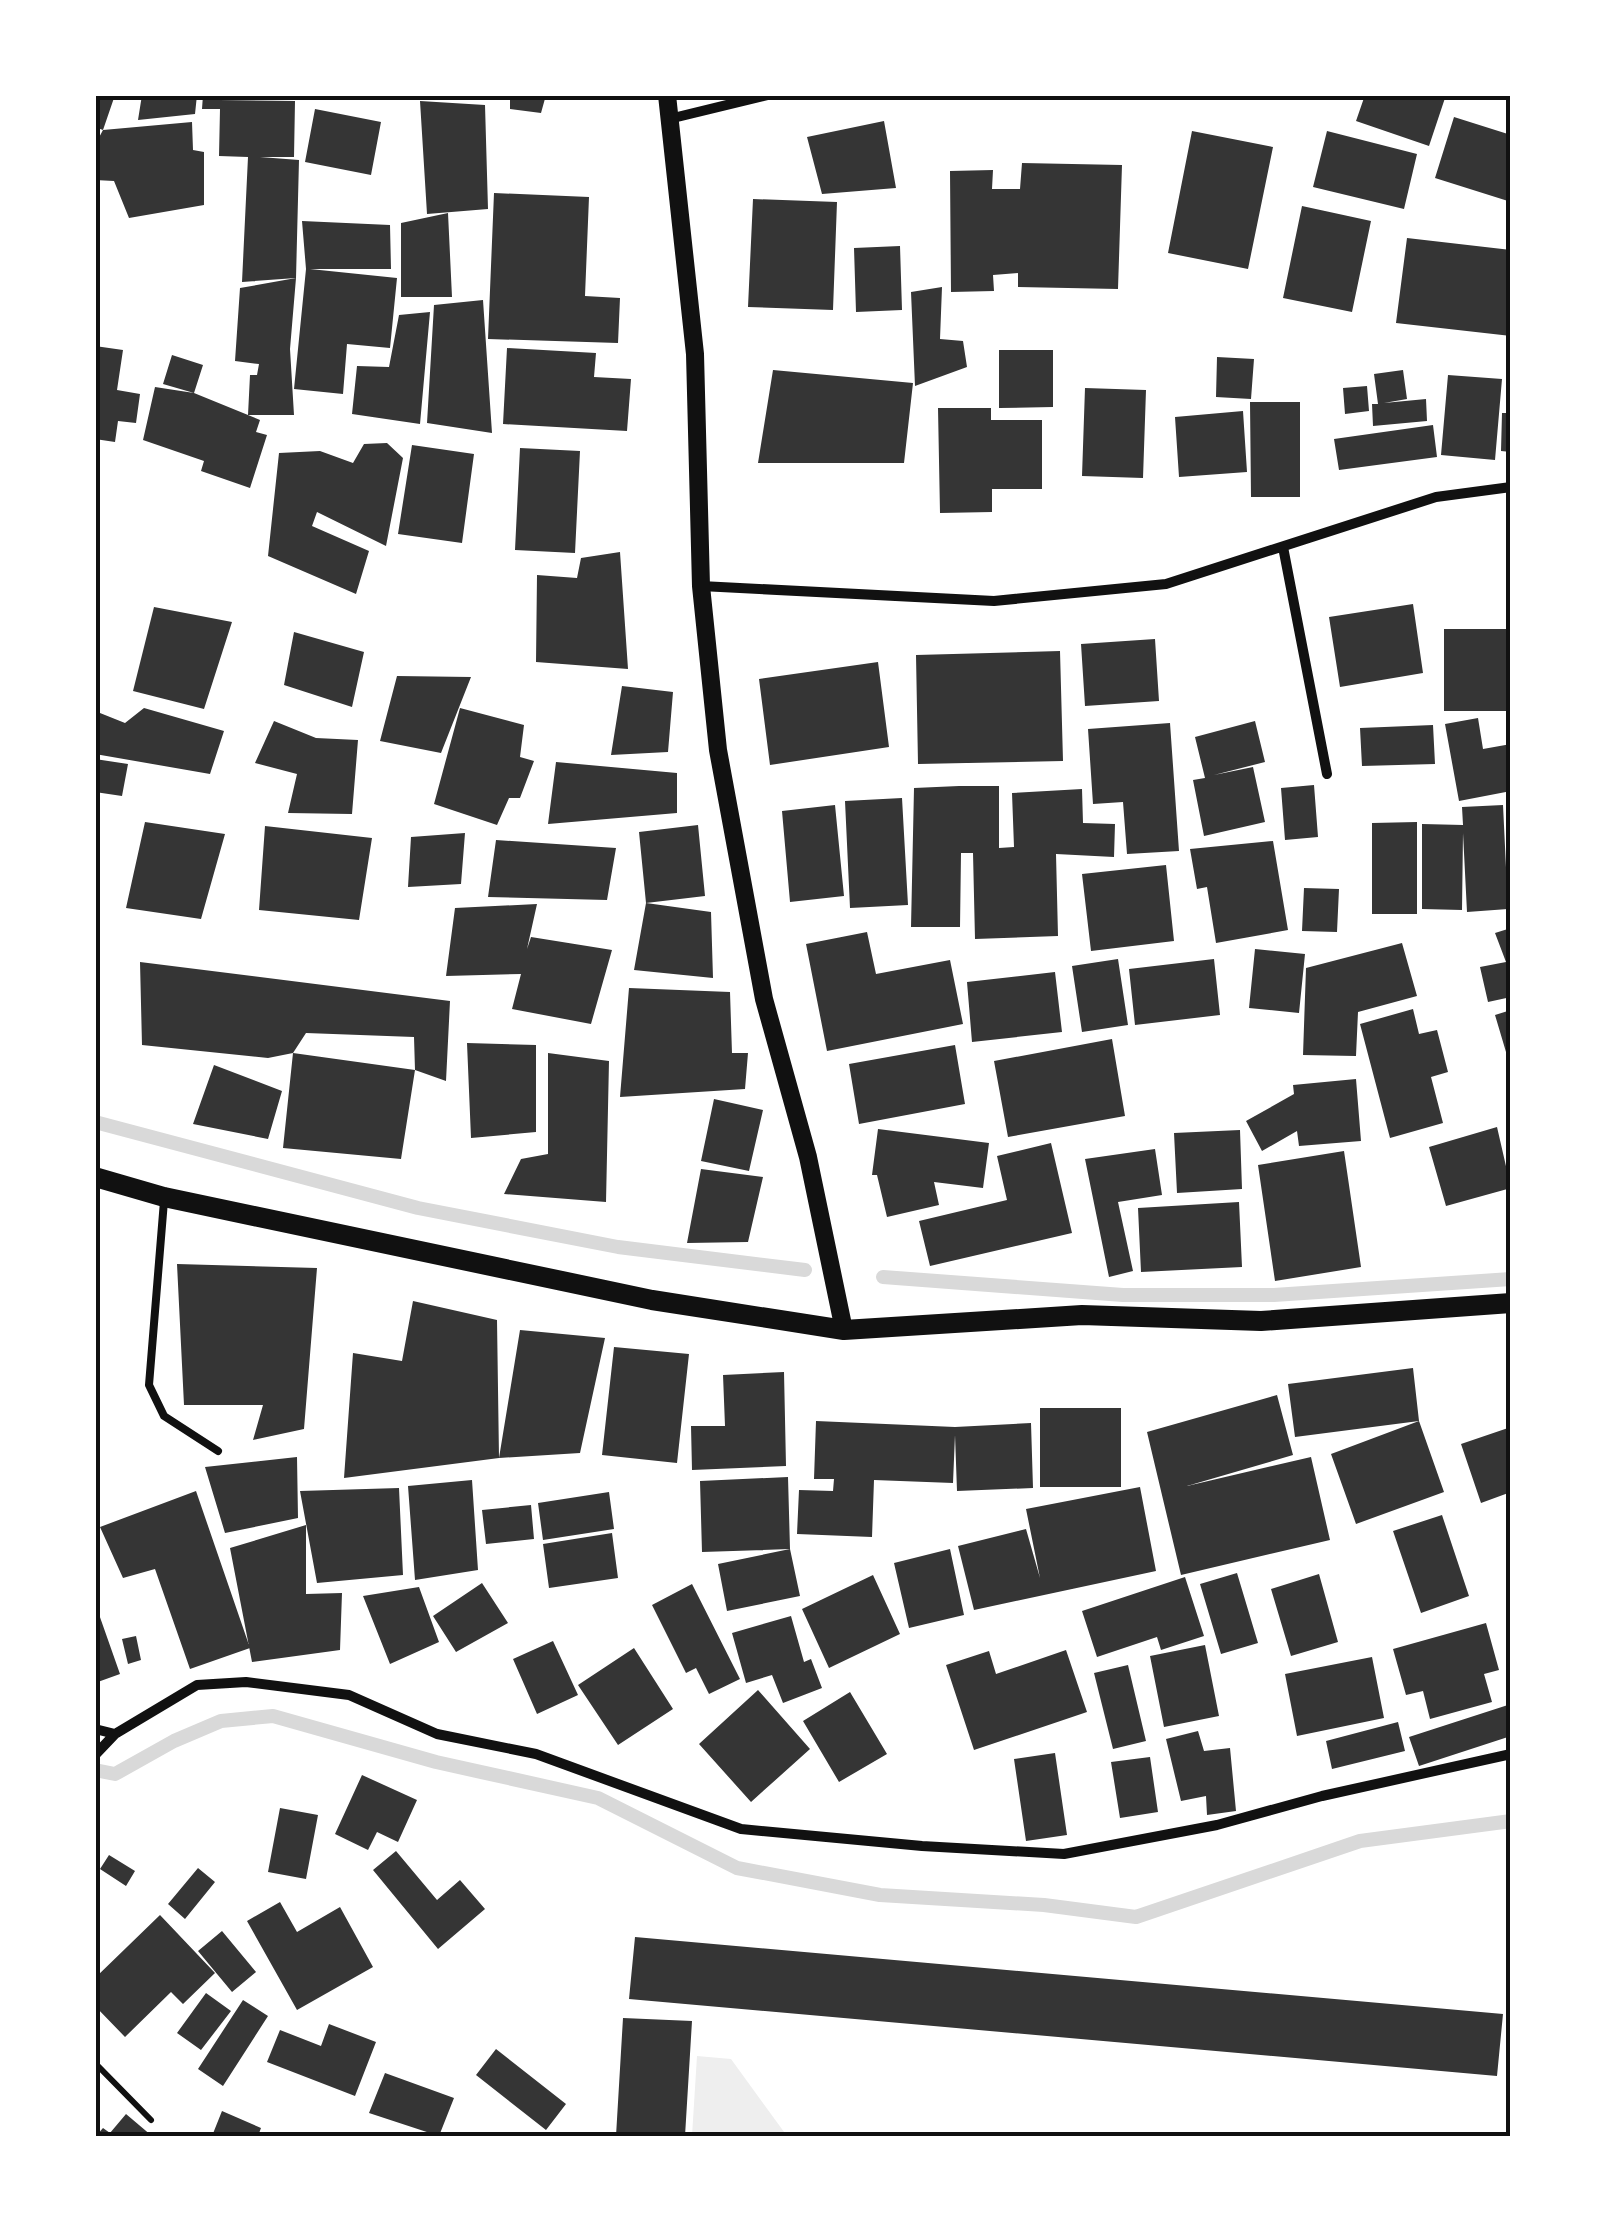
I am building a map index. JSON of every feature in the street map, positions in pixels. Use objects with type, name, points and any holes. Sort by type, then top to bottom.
[{"type":"main road","points":[[95,1177],[164,1197],[652,1300],[844,1330],[1082,1314],[1260,1321],[1511,1302]]},
{"type":"street","points":[[667,95],[695,354],[701,586],[718,750],[764,1000],[808,1157],[844,1330]]},
{"type":"street","points":[[669,119],[768,95]]},
{"type":"street","points":[[701,586],[994,601],[1166,584],[1436,497],[1511,487]]},
{"type":"street","points":[[1283,546],[1328,774]]},
{"type":"street","points":[[95,1755],[115,1734],[197,1686],[246,1682],[349,1694],[437,1734],[536,1754],[742,1829],[922,1846],[1064,1854],[1216,1826],[1322,1796],[1511,1754]]},
{"type":"street","points":[[95,1729],[115,1734]]},
{"type":"lane","points":[[164,1197],[148,1385],[164,1416],[218,1452]]},
{"type":"path","points":[[95,2063],[151,2120]]},
{"type":"shaded area","points":[[697,2056],[731,2059],[787,2136],[692,2136]]},
{"type":"building","points":[[95,95],[115,95],[103,130],[95,127]]},
{"type":"building","points":[[142,95],[197,95],[195,114],[138,120]]},
{"type":"building","points":[[203,95],[219,95],[219,100],[295,101],[294,157],[260,157],[299,160],[296,278],[242,282],[248,157],[219,156],[220,109],[202,109]]},
{"type":"building","points":[[510,95],[546,95],[541,113],[510,109]]},
{"type":"building","points":[[1365,95],[1446,95],[1429,146],[1356,121]]},
{"type":"building","points":[[420,101],[485,105],[488,209],[427,214]]},
{"type":"building","points":[[315,109],[381,122],[371,175],[305,162]]},
{"type":"building","points":[[1454,117],[1511,135],[1508,201],[1435,178]]},
{"type":"building","points":[[884,121],[896,188],[822,194],[807,137]]},
{"type":"building","points":[[192,122],[193,150],[204,152],[204,205],[129,218],[114,181],[95,180],[95,145],[103,130]]},
{"type":"building","points":[[1192,131],[1273,147],[1248,269],[1168,253]]},
{"type":"building","points":[[1327,131],[1417,154],[1404,209],[1313,187]]},
{"type":"building","points":[[1022,163],[1122,165],[1118,289],[1018,287],[1018,273],[993,275],[994,291],[951,292],[950,171],[993,170],[992,189],[1020,189]]},
{"type":"building","points":[[494,193],[589,197],[585,296],[620,298],[618,343],[488,339]]},
{"type":"building","points":[[753,199],[837,202],[833,310],[748,307]]},
{"type":"building","points":[[1302,206],[1371,221],[1352,312],[1283,298]]},
{"type":"building","points":[[448,213],[452,297],[401,297],[401,223]]},
{"type":"building","points":[[302,221],[390,225],[391,269],[310,269],[397,278],[390,348],[347,344],[343,394],[294,389],[306,269]]},
{"type":"building","points":[[1407,238],[1511,250],[1511,336],[1396,323]]},
{"type":"building","points":[[900,246],[902,310],[856,312],[854,248]]},
{"type":"building","points":[[296,278],[290,349],[294,415],[248,415],[250,375],[257,375],[259,364],[235,361],[240,288]]},
{"type":"building","points":[[942,287],[940,339],[963,341],[967,367],[915,386],[911,292]]},
{"type":"building","points":[[483,300],[492,433],[427,423],[434,305]]},
{"type":"building","points":[[430,312],[420,424],[352,414],[357,366],[389,367],[399,315]]},
{"type":"building","points":[[95,346],[123,350],[117,390],[140,394],[136,423],[118,421],[115,442],[95,439]]},
{"type":"building","points":[[507,348],[596,353],[594,377],[631,379],[627,431],[503,424]]},
{"type":"building","points":[[999,350],[1053,350],[1053,407],[999,408]]},
{"type":"building","points":[[172,355],[203,365],[194,393],[163,384]]},
{"type":"building","points":[[1217,357],[1254,359],[1251,399],[1216,397]]},
{"type":"building","points":[[773,370],[913,383],[904,463],[758,463]]},
{"type":"building","points":[[1403,370],[1407,399],[1384,403],[1426,399],[1427,421],[1373,426],[1372,404],[1378,404],[1374,374]]},
{"type":"building","points":[[1448,375],[1502,379],[1495,460],[1441,455]]},
{"type":"building","points":[[1367,386],[1369,411],[1345,414],[1343,388]]},
{"type":"building","points":[[155,387],[194,393],[260,420],[256,432],[267,435],[250,488],[201,471],[204,461],[143,440]]},
{"type":"building","points":[[1085,388],[1146,390],[1143,478],[1082,476]]},
{"type":"building","points":[[1250,402],[1300,402],[1300,497],[1251,497]]},
{"type":"building","points":[[938,408],[991,408],[991,420],[1042,420],[1042,489],[992,489],[992,512],[940,513]]},
{"type":"building","points":[[1243,411],[1247,472],[1179,477],[1175,417]]},
{"type":"building","points":[[1502,413],[1511,413],[1511,452],[1501,451]]},
{"type":"building","points":[[1433,425],[1437,457],[1339,470],[1334,439]]},
{"type":"building","points":[[387,443],[403,458],[386,546],[317,512],[312,526],[369,551],[356,594],[268,556],[279,453],[320,451],[353,463],[364,444]]},
{"type":"building","points":[[412,445],[474,454],[462,543],[398,534]]},
{"type":"building","points":[[520,448],[580,451],[575,553],[515,550]]},
{"type":"building","points":[[620,552],[628,669],[536,662],[537,575],[577,578],[581,558]]},
{"type":"building","points":[[1413,604],[1423,673],[1340,687],[1329,617]]},
{"type":"building","points":[[154,607],[232,622],[204,709],[133,691]]},
{"type":"building","points":[[1444,629],[1511,629],[1511,711],[1444,711]]},
{"type":"building","points":[[294,632],[364,652],[352,707],[284,685]]},
{"type":"building","points":[[1155,639],[1159,701],[1085,706],[1081,644]]},
{"type":"building","points":[[1060,651],[1063,761],[918,764],[916,655]]},
{"type":"building","points":[[878,662],[889,747],[770,765],[759,679]]},
{"type":"building","points":[[397,676],[471,677],[441,753],[380,741]]},
{"type":"building","points":[[622,686],[673,692],[668,752],[611,755]]},
{"type":"building","points":[[144,708],[224,731],[210,774],[95,754],[95,711],[125,723]]},
{"type":"building","points":[[460,708],[524,725],[520,757],[534,761],[520,798],[509,798],[497,825],[434,804]]},
{"type":"building","points":[[1478,718],[1483,749],[1511,744],[1511,791],[1459,801],[1445,724]]},
{"type":"building","points":[[274,721],[316,738],[358,740],[352,814],[288,813],[297,774],[255,763]]},
{"type":"building","points":[[1255,721],[1265,762],[1214,775],[1253,767],[1265,822],[1204,836],[1193,780],[1205,778],[1195,737]]},
{"type":"building","points":[[1170,723],[1179,851],[1127,854],[1123,802],[1093,804],[1088,729]]},
{"type":"building","points":[[1433,725],[1435,764],[1362,766],[1360,728]]},
{"type":"building","points":[[95,759],[128,764],[122,796],[95,792]]},
{"type":"building","points":[[556,762],[677,773],[677,813],[548,824]]},
{"type":"building","points":[[1314,785],[1318,837],[1285,840],[1281,788]]},
{"type":"building","points":[[999,786],[999,848],[1014,847],[1012,793],[1082,789],[1083,823],[1115,824],[1114,857],[1056,854],[1058,936],[975,939],[973,853],[961,853],[960,927],[911,927],[914,788]]},
{"type":"building","points":[[902,798],[908,905],[850,908],[845,801]]},
{"type":"building","points":[[835,805],[844,896],[790,902],[782,811]]},
{"type":"building","points":[[1503,805],[1508,909],[1467,912],[1463,833],[1462,910],[1422,909],[1422,824],[1463,825],[1462,807]]},
{"type":"building","points":[[145,822],[225,834],[201,919],[126,908]]},
{"type":"building","points":[[1417,822],[1417,914],[1372,914],[1372,823]]},
{"type":"building","points":[[698,825],[705,896],[646,903],[639,832]]},
{"type":"building","points":[[265,826],[372,838],[359,920],[259,910]]},
{"type":"building","points":[[465,833],[461,884],[408,887],[411,837]]},
{"type":"building","points":[[496,840],[616,848],[607,900],[488,897]]},
{"type":"building","points":[[1273,841],[1288,930],[1216,943],[1207,887],[1197,889],[1190,849]]},
{"type":"building","points":[[1166,865],[1174,941],[1091,951],[1082,874]]},
{"type":"building","points":[[1304,888],[1339,889],[1337,932],[1302,931]]},
{"type":"building","points":[[646,903],[711,912],[713,978],[634,970]]},
{"type":"building","points":[[537,904],[527,949],[531,937],[612,950],[591,1024],[512,1009],[521,974],[446,976],[455,908]]},
{"type":"building","points":[[1511,928],[1511,997],[1488,1002],[1480,967],[1506,962],[1495,933]]},
{"type":"building","points":[[867,932],[876,974],[950,960],[963,1024],[827,1051],[806,944]]},
{"type":"building","points":[[1402,943],[1417,996],[1358,1012],[1356,1056],[1303,1055],[1306,968]]},
{"type":"building","points":[[1255,949],[1305,954],[1299,1013],[1249,1008]]},
{"type":"building","points":[[1118,959],[1128,1025],[1082,1032],[1072,966]]},
{"type":"building","points":[[1214,959],[1220,1015],[1135,1025],[1129,969]]},
{"type":"building","points":[[140,962],[450,1001],[446,1081],[415,1070],[414,1037],[306,1033],[293,1053],[268,1058],[142,1045]]},
{"type":"building","points":[[1055,972],[1062,1032],[972,1042],[967,982]]},
{"type":"building","points":[[629,988],[730,992],[732,1053],[748,1053],[745,1089],[620,1097]]},
{"type":"building","points":[[1413,1009],[1419,1034],[1437,1030],[1448,1072],[1431,1077],[1443,1123],[1390,1138],[1360,1024]]},
{"type":"building","points":[[1511,1010],[1511,1051],[1506,1052],[1495,1015]]},
{"type":"building","points":[[1112,1039],[1125,1116],[1008,1137],[994,1061]]},
{"type":"building","points":[[467,1043],[536,1045],[536,1132],[471,1138]]},
{"type":"building","points":[[955,1045],[965,1104],[859,1124],[849,1064]]},
{"type":"building","points":[[293,1053],[415,1070],[401,1159],[283,1148]]},
{"type":"building","points":[[548,1053],[609,1061],[606,1202],[504,1194],[521,1159],[548,1154]]},
{"type":"building","points":[[214,1065],[282,1091],[268,1139],[193,1124]]},
{"type":"building","points":[[1356,1079],[1361,1141],[1299,1146],[1297,1131],[1262,1151],[1246,1121],[1294,1094],[1293,1085]]},
{"type":"building","points":[[714,1099],[763,1110],[749,1171],[701,1161]]},
{"type":"building","points":[[1497,1127],[1511,1188],[1446,1206],[1429,1147]]},
{"type":"building","points":[[878,1129],[989,1143],[983,1188],[934,1182],[939,1205],[887,1217],[877,1175],[872,1175]]},
{"type":"building","points":[[1240,1130],[1242,1189],[1177,1193],[1174,1133]]},
{"type":"building","points":[[1051,1143],[1072,1233],[930,1266],[919,1221],[1007,1200],[997,1156]]},
{"type":"building","points":[[1155,1149],[1162,1195],[1118,1202],[1133,1271],[1109,1277],[1085,1159]]},
{"type":"building","points":[[1344,1151],[1361,1267],[1275,1281],[1258,1165]]},
{"type":"building","points":[[701,1169],[763,1177],[748,1242],[687,1243]]},
{"type":"building","points":[[1239,1202],[1242,1267],[1141,1272],[1138,1208]]},
{"type":"building","points":[[177,1264],[317,1268],[304,1429],[253,1440],[263,1405],[184,1405]]},
{"type":"building","points":[[413,1301],[497,1320],[499,1458],[344,1478],[353,1353],[402,1361]]},
{"type":"building","points":[[520,1330],[605,1338],[580,1453],[499,1458]]},
{"type":"building","points":[[614,1347],[689,1354],[677,1463],[602,1455]]},
{"type":"building","points":[[1413,1368],[1419,1421],[1295,1437],[1288,1384]]},
{"type":"building","points":[[784,1372],[786,1466],[692,1470],[691,1426],[725,1426],[723,1375]]},
{"type":"building","points":[[1277,1395],[1293,1455],[1187,1486],[1311,1457],[1330,1540],[1181,1575],[1147,1432]]},
{"type":"building","points":[[1040,1408],[1121,1408],[1121,1487],[1040,1487]]},
{"type":"building","points":[[816,1421],[955,1427],[1031,1423],[1033,1488],[957,1491],[955,1435],[953,1483],[874,1480],[872,1537],[797,1534],[799,1490],[833,1491],[834,1479],[814,1479]]},
{"type":"building","points":[[1419,1421],[1444,1492],[1356,1524],[1331,1454]]},
{"type":"building","points":[[1511,1427],[1511,1492],[1481,1503],[1461,1444]]},
{"type":"building","points":[[297,1457],[298,1518],[225,1533],[205,1467]]},
{"type":"building","points":[[788,1477],[790,1549],[702,1552],[700,1481]]},
{"type":"building","points":[[472,1480],[478,1570],[415,1580],[408,1486]]},
{"type":"building","points":[[1140,1487],[1156,1571],[974,1610],[958,1546],[1026,1529],[1040,1578],[1026,1509]]},
{"type":"building","points":[[399,1488],[403,1575],[317,1583],[300,1491]]},
{"type":"building","points":[[196,1491],[250,1648],[190,1669],[155,1569],[123,1578],[100,1527]]},
{"type":"building","points":[[609,1492],[614,1529],[543,1540],[538,1503]]},
{"type":"building","points":[[531,1505],[534,1539],[486,1544],[482,1510]]},
{"type":"building","points":[[1442,1515],[1469,1596],[1421,1613],[1393,1531]]},
{"type":"building","points":[[306,1525],[306,1594],[342,1593],[340,1650],[252,1662],[230,1548]]},
{"type":"building","points":[[612,1533],[618,1578],[549,1588],[543,1544]]},
{"type":"building","points":[[790,1549],[800,1596],[727,1611],[718,1564]]},
{"type":"building","points":[[950,1549],[964,1615],[909,1628],[894,1563]]},
{"type":"building","points":[[1237,1573],[1258,1643],[1221,1654],[1200,1584]]},
{"type":"building","points":[[1319,1574],[1338,1642],[1291,1656],[1271,1589]]},
{"type":"building","points":[[873,1575],[900,1634],[829,1668],[802,1609]]},
{"type":"building","points":[[1185,1577],[1204,1636],[1161,1650],[1157,1637],[1097,1657],[1082,1611]]},
{"type":"building","points":[[482,1583],[508,1623],[456,1652],[433,1616]]},
{"type":"building","points":[[692,1584],[740,1679],[709,1694],[696,1668],[686,1673],[652,1605]]},
{"type":"building","points":[[419,1587],[439,1642],[390,1664],[363,1596]]},
{"type":"building","points":[[95,1603],[120,1674],[95,1683]]},
{"type":"building","points":[[791,1616],[804,1662],[811,1659],[822,1688],[783,1703],[772,1675],[746,1683],[732,1633]]},
{"type":"building","points":[[1486,1623],[1499,1670],[1484,1674],[1492,1702],[1430,1719],[1423,1691],[1406,1695],[1393,1649]]},
{"type":"building","points":[[136,1636],[141,1660],[128,1664],[122,1639]]},
{"type":"building","points":[[553,1641],[578,1695],[537,1714],[513,1659]]},
{"type":"building","points":[[1205,1645],[1219,1716],[1164,1727],[1150,1656]]},
{"type":"building","points":[[634,1648],[673,1709],[618,1745],[578,1685]]},
{"type":"building","points":[[1066,1650],[1087,1712],[974,1750],[946,1665],[989,1651],[996,1674]]},
{"type":"building","points":[[1372,1657],[1384,1718],[1297,1736],[1285,1674]]},
{"type":"building","points":[[1128,1665],[1146,1741],[1113,1749],[1094,1673]]},
{"type":"building","points":[[758,1690],[810,1749],[751,1802],[699,1744]]},
{"type":"building","points":[[850,1692],[887,1754],[839,1782],[803,1721]]},
{"type":"building","points":[[1511,1704],[1511,1736],[1419,1766],[1409,1737]]},
{"type":"building","points":[[1398,1722],[1405,1751],[1332,1769],[1326,1741]]},
{"type":"building","points":[[1198,1731],[1204,1751],[1230,1748],[1236,1811],[1207,1815],[1206,1796],[1181,1801],[1166,1739]]},
{"type":"building","points":[[1055,1753],[1067,1835],[1026,1841],[1014,1759]]},
{"type":"building","points":[[1150,1757],[1158,1812],[1120,1818],[1111,1762]]},
{"type":"building","points":[[362,1775],[417,1800],[398,1842],[377,1832],[368,1850],[335,1834]]},
{"type":"building","points":[[280,1808],[318,1815],[306,1879],[268,1872]]},
{"type":"building","points":[[396,1851],[437,1900],[460,1880],[485,1909],[438,1949],[373,1870]]},
{"type":"building","points":[[109,1855],[135,1871],[126,1886],[100,1869]]},
{"type":"building","points":[[198,1868],[215,1882],[185,1919],[168,1904]]},
{"type":"building","points":[[280,1902],[297,1932],[340,1907],[373,1967],[297,2010],[247,1921]]},
{"type":"building","points":[[160,1915],[215,1973],[183,2004],[171,1992],[125,2037],[95,2006],[95,1978]]},
{"type":"building","points":[[222,1931],[256,1972],[232,1992],[198,1951]]},
{"type":"building","points":[[635,1937],[1503,2014],[1497,2076],[629,1999]]},
{"type":"building","points":[[206,1993],[231,2011],[201,2050],[177,2033]]},
{"type":"building","points":[[243,2000],[268,2016],[223,2086],[198,2069]]},
{"type":"building","points":[[623,2018],[692,2021],[685,2136],[616,2136]]},
{"type":"building","points":[[329,2024],[376,2042],[355,2096],[267,2062],[280,2030],[321,2046]]},
{"type":"building","points":[[496,2049],[566,2104],[546,2130],[476,2075]]},
{"type":"building","points":[[385,2073],[454,2098],[439,2136],[369,2113]]},
{"type":"building","points":[[222,2111],[261,2128],[258,2136],[212,2136]]},
{"type":"building","points":[[126,2114],[152,2136],[96,2136],[103,2128],[110,2133]]},
{"type":"waterway","points":[[95,1122],[418,1208],[618,1247],[805,1270]]},
{"type":"waterway","points":[[883,1277],[1123,1295],[1274,1295],[1511,1279]]},
{"type":"waterway","points":[[95,1770],[115,1774],[174,1741],[221,1721],[273,1716],[436,1762],[598,1798],[737,1868],[880,1895],[1044,1905],[1136,1917],[1360,1841],[1511,1821]]}]
